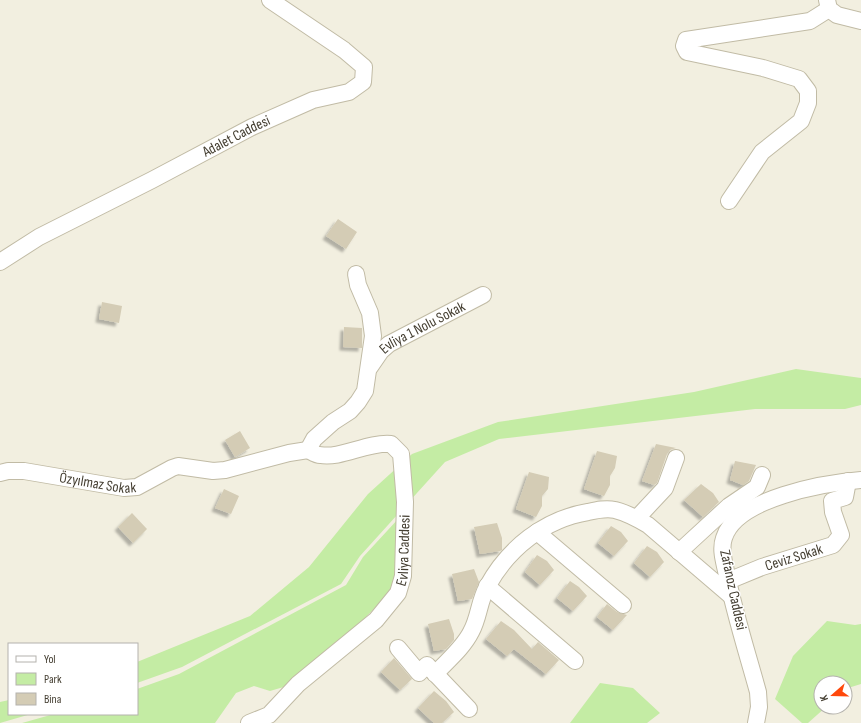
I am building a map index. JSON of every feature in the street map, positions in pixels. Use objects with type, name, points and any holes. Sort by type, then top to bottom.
[{"type":"street","name":"Adalet Caddesi","points":[[0,262],[40,237],[252,127],[313,100],[349,92],[363,82],[364,68],[344,50],[270,0]]},
{"type":"street","points":[[729,201],[762,152],[801,121],[808,103],[808,91],[799,79],[763,68],[688,52],[684,46],[686,40],[810,21],[828,4],[837,15],[861,21]]},
{"type":"street","points":[[308,450],[314,439],[333,422],[350,411],[365,391],[373,336],[370,313],[358,285],[356,274]]},
{"type":"street","name":"Evliya 1 Nolu Sokak","points":[[369,368],[381,351],[389,344],[483,295]]},
{"type":"street","name":"Evliya Caddesi","points":[[249,723],[270,715],[298,684],[376,620],[398,592],[403,576],[405,502],[401,454],[391,444],[381,444],[329,456],[318,455],[308,450]]},
{"type":"street","name":"Özyılmaz Sokak","points":[[0,473],[8,471],[24,471],[124,488],[137,487],[178,466],[213,471],[226,470],[289,453],[308,450]]},
{"type":"street","points":[[637,518],[665,488],[676,458]]},
{"type":"street","points":[[679,552],[729,506],[757,487],[762,475]]},
{"type":"street","name":"Zafanoz Caddesi","points":[[756,723],[759,706],[758,692],[729,588],[722,550],[724,538],[730,526],[741,516],[762,503],[786,493],[854,480]]},
{"type":"street","name":"Ceviz Sokak","points":[[729,588],[762,567],[832,545],[840,534],[833,512],[832,501],[845,497],[854,480]]},
{"type":"street","points":[[435,674],[460,647],[471,632],[482,596],[506,558],[531,535],[574,514],[601,509],[615,510],[637,518],[648,525],[679,552],[729,588]]},
{"type":"street","points":[[537,532],[623,605]]},
{"type":"street","points":[[487,586],[575,661]]},
{"type":"street","points":[[398,648],[419,673],[427,665],[469,709]]},
{"type":"green space","points":[[796,369],[861,378],[861,405],[845,409],[755,409],[499,439],[445,462],[360,556],[341,584],[182,667],[138,683],[138,662],[250,616],[309,567],[368,494],[412,454],[498,422],[694,392]]},
{"type":"green space","points":[[399,518],[397,564],[392,590],[363,620],[287,686],[270,691],[254,686],[236,693],[215,723],[22,723],[50,715],[138,715],[138,689],[179,674],[346,585],[363,557]]},
{"type":"green space","points":[[827,621],[855,625],[861,624],[861,684],[853,686],[853,675],[813,675],[813,715],[817,715],[808,723],[802,723],[775,699],[793,656]]},
{"type":"green space","points":[[600,683],[633,688],[660,713],[647,723],[570,723]]},
{"type":"green space","points":[[8,700],[8,715],[28,715],[0,723],[0,702]]},
{"type":"building","points":[[338,219],[357,232],[346,249],[326,236]]},
{"type":"building","points":[[102,302],[122,306],[119,323],[99,319]]},
{"type":"building","points":[[344,327],[362,328],[362,348],[343,347]]},
{"type":"building","points":[[240,431],[250,448],[235,457],[225,440]]},
{"type":"building","points":[[656,444],[676,448],[670,450],[667,454],[657,483],[654,485],[642,481]]},
{"type":"building","points":[[597,451],[617,456],[615,468],[610,476],[610,485],[604,496],[584,489]]},
{"type":"building","points":[[735,461],[756,465],[749,481],[743,485],[730,480]]},
{"type":"building","points":[[529,472],[549,477],[548,489],[542,496],[542,506],[536,517],[516,509]]},
{"type":"building","points":[[701,484],[713,493],[719,502],[703,517],[684,500]]},
{"type":"building","points":[[224,489],[239,496],[231,514],[215,508]]},
{"type":"building","points":[[132,513],[147,529],[133,543],[118,527]]},
{"type":"building","points":[[497,523],[502,538],[502,550],[480,554],[474,527]]},
{"type":"building","points":[[611,526],[621,532],[628,541],[614,556],[598,543]]},
{"type":"building","points":[[647,546],[657,552],[664,562],[650,577],[634,563]]},
{"type":"building","points":[[537,555],[547,561],[554,570],[540,585],[525,572]]},
{"type":"building","points":[[474,569],[479,582],[472,599],[458,601],[452,574]]},
{"type":"building","points":[[570,581],[579,587],[587,596],[573,611],[557,598]]},
{"type":"building","points":[[607,604],[617,612],[627,615],[613,630],[597,617]]},
{"type":"building","points":[[449,619],[454,634],[454,640],[446,649],[434,651],[428,624]]},
{"type":"building","points":[[501,621],[514,630],[532,649],[538,642],[559,660],[546,674],[514,649],[507,656],[486,639]]},
{"type":"building","points":[[394,658],[412,679],[400,690],[381,672]]},
{"type":"building","points":[[434,691],[446,701],[454,712],[442,723],[434,723],[418,708]]}]
